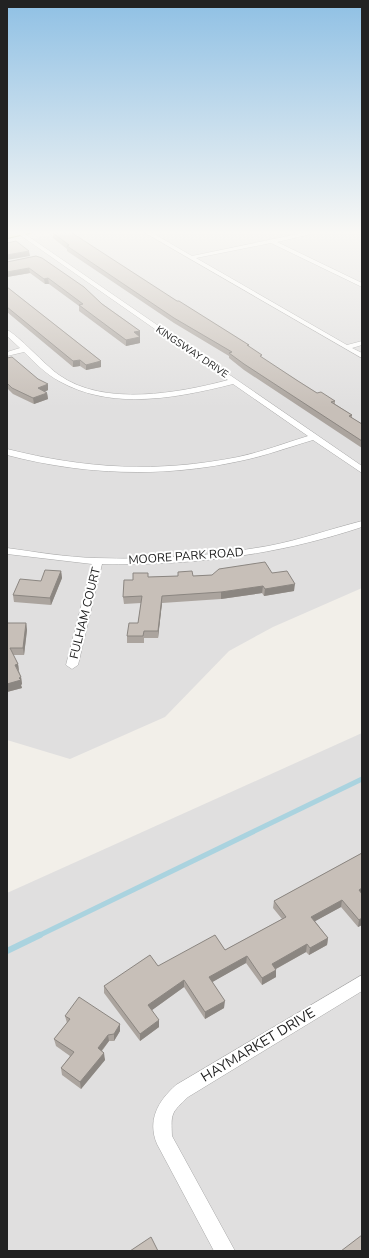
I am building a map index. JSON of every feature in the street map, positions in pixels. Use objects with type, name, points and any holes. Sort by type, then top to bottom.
[{"type":"street","name":"KINGSWAY DRIVE","points":[[100,290],[362,470]]},
{"type":"street","points":[[246,290],[362,356]]},
{"type":"street","points":[[7,332],[57,377],[90,391],[108,395],[134,398],[162,396],[188,392],[234,381]]},
{"type":"street","points":[[346,347],[362,342]]},
{"type":"street","points":[[7,354],[26,350]]},
{"type":"street","points":[[7,452],[67,465],[116,469],[153,469],[199,465],[240,458],[314,437]]},
{"type":"street","name":"MOORE PARK ROAD","points":[[7,551],[98,561],[153,560],[220,555],[287,545],[362,524]]},
{"type":"street","name":"FULHAM COURT","points":[[72,665],[98,561]]},
{"type":"street","name":"HAYMARKET DRIVE","points":[[225,1251],[163,1138],[162,1116],[169,1103],[182,1091],[362,982]]},
{"type":"shaded area","points":[[7,290],[362,290],[362,588],[273,627],[229,651],[165,717],[70,759],[7,740]]},
{"type":"shaded area","points":[[362,733],[362,1251],[7,1251],[7,893]]},
{"type":"building","points":[[7,290],[10,290],[101,361],[86,365],[80,360],[73,361],[7,307]]},
{"type":"building","points":[[64,290],[87,290],[102,304],[140,331],[134,332],[140,337],[126,340],[79,305],[83,304]]},
{"type":"building","points":[[132,290],[160,290],[249,345],[247,345],[262,355],[260,356],[298,381],[317,393],[321,392],[335,401],[331,402],[352,415],[349,416],[362,424],[362,441],[229,353],[232,352],[174,318]]},
{"type":"building","points":[[12,357],[38,379],[48,384],[38,388],[47,393],[33,398],[12,388],[7,383],[7,358]]},
{"type":"building","points":[[265,562],[272,573],[287,571],[295,584],[265,589],[263,586],[221,592],[162,596],[158,631],[144,631],[143,636],[127,636],[129,623],[138,623],[142,596],[123,597],[124,580],[133,580],[133,573],[148,573],[148,577],[178,576],[178,572],[192,571],[193,576],[212,575],[219,569]]},
{"type":"building","points":[[45,570],[61,571],[50,598],[13,595],[20,579],[41,581]]},
{"type":"building","points":[[7,623],[26,623],[23,648],[10,648],[18,664],[15,665],[21,680],[7,684]]},
{"type":"building","points":[[362,853],[362,888],[359,890],[362,894],[362,918],[359,920],[342,900],[311,917],[328,938],[310,948],[307,944],[272,964],[276,970],[262,978],[247,956],[209,977],[225,1001],[205,1012],[184,980],[148,1005],[159,1020],[140,1034],[104,986],[150,955],[158,966],[215,935],[225,950],[286,917],[274,901]]},
{"type":"building","points":[[79,997],[120,1024],[114,1034],[108,1035],[98,1048],[104,1053],[80,1082],[61,1068],[74,1052],[54,1039],[70,1019],[65,1016]]},
{"type":"building","points":[[362,1235],[362,1251],[341,1251]]},
{"type":"building","points":[[151,1237],[158,1251],[130,1251]]},
{"type":"waterway","points":[[38,936],[362,779]]},
{"type":"waterway","points":[[7,951],[40,935]]}]
